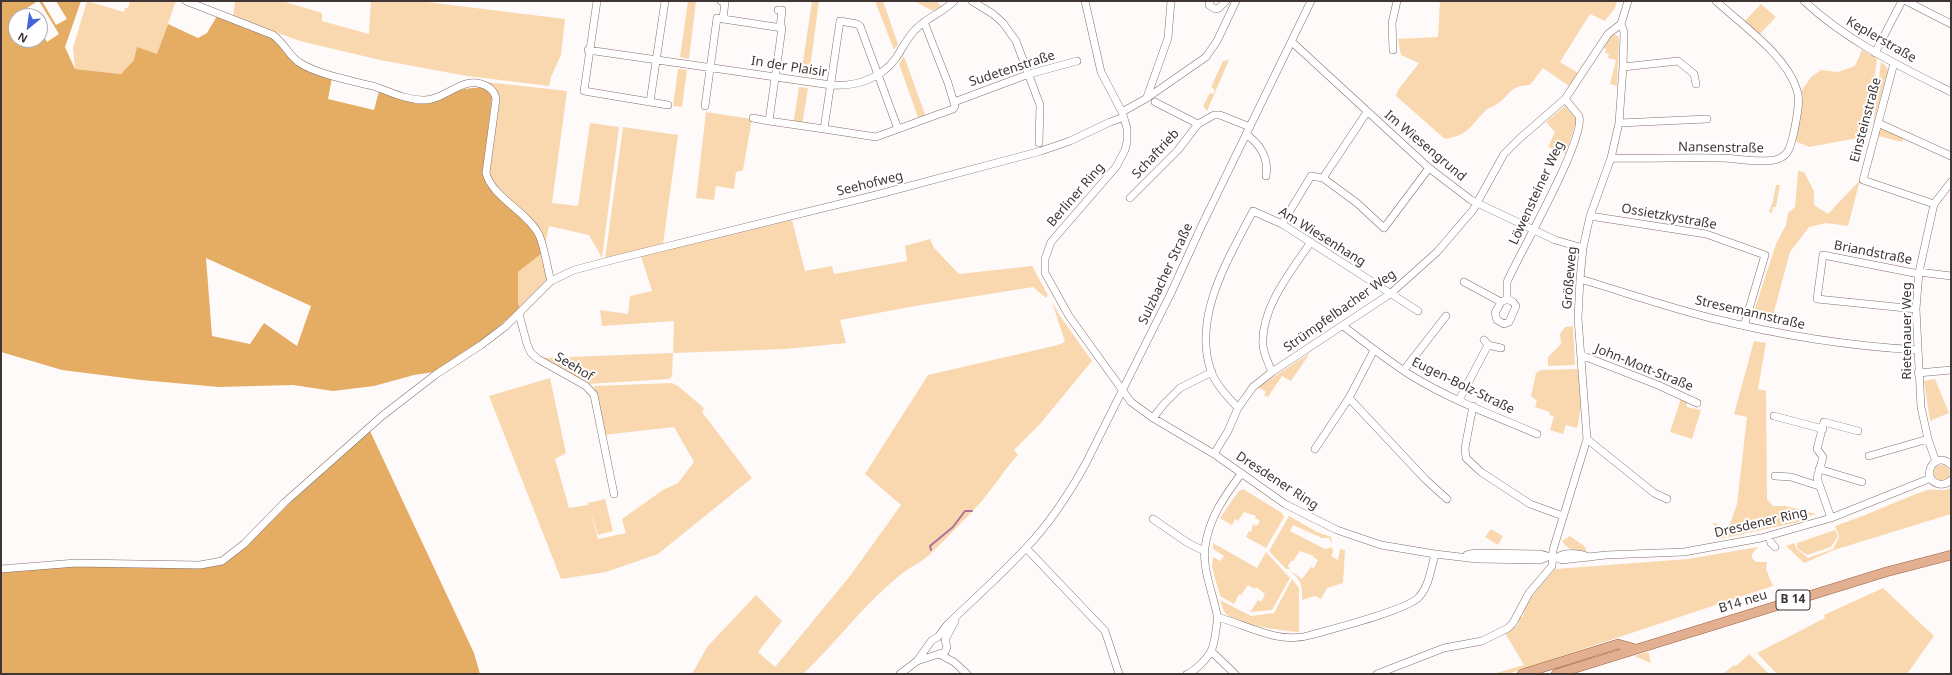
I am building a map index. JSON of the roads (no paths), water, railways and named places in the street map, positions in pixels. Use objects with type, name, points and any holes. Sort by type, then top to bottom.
[{"type":"main road","name":"B14 neu","points":[[1636,649],[1886,572],[1951,555]]},
{"type":"main road","points":[[1522,674],[1618,644],[1636,649]]},
{"type":"main road","name":"B 14","points":[[1556,674],[1636,649]]},
{"type":"main road","points":[[1536,674],[1546,667]]},
{"type":"street","points":[[1,569],[76,563],[200,565],[222,561],[244,544],[284,503],[382,416],[434,375],[452,365],[492,338],[519,314],[551,281],[539,233],[525,216],[495,188],[486,173],[496,99],[495,93],[491,88],[481,83],[472,82],[459,86],[438,97],[428,100],[407,98],[312,69],[295,60],[282,42],[273,35],[186,1]]},
{"type":"street","points":[[597,1],[584,91],[668,105]]},
{"type":"street","points":[[650,102],[665,1]]},
{"type":"street","points":[[721,1],[725,2],[723,19]]},
{"type":"street","name":"In der Plaisir","points":[[589,50],[831,85],[856,84],[877,74],[894,60],[914,31],[954,1]]},
{"type":"street","points":[[972,1],[992,14],[1010,32],[1023,56],[1040,105],[1039,143]]},
{"type":"street","name":"Berliner Ring","points":[[1085,1],[1101,72],[1123,114],[1128,142],[1123,157],[1116,167],[1051,242],[1044,265],[1047,279],[1057,297],[1123,389]]},
{"type":"street","points":[[1147,98],[1168,38],[1171,1]]},
{"type":"street","points":[[1210,1],[1209,6],[1215,9],[1219,8],[1226,1]]},
{"type":"street","name":"Seehofweg","points":[[551,281],[574,270],[876,196],[1041,151],[1088,134],[1123,114],[1206,57],[1217,41],[1236,1]]},
{"type":"street","name":"Sulzbacher Straße","points":[[900,674],[917,661],[933,638],[938,637],[947,625],[1026,548],[1054,515],[1070,491],[1171,293],[1311,1]]},
{"type":"street","points":[[1393,50],[1392,23],[1397,1]]},
{"type":"street","name":"Größeweg","points":[[1377,674],[1444,648],[1482,641],[1508,628],[1513,623],[1529,593],[1552,566],[1552,557],[1563,516],[1587,439],[1582,355],[1578,318],[1580,279],[1583,248],[1590,216],[1611,158],[1619,123],[1624,32],[1621,24],[1628,1]]},
{"type":"street","name":"Nansenstraße","points":[[1611,158],[1718,158],[1770,160],[1783,157],[1788,152],[1792,142],[1797,114],[1798,91],[1792,78],[1779,60],[1716,1]]},
{"type":"street","name":"Keplerstraße","points":[[1804,1],[1836,28],[1875,53],[1951,92]]},
{"type":"street","points":[[1875,53],[1902,1]]},
{"type":"street","points":[[1906,1],[1951,24]]},
{"type":"street","points":[[769,121],[782,28],[780,28],[782,10],[778,10]]},
{"type":"street","points":[[705,106],[717,18],[780,28]]},
{"type":"street","points":[[824,129],[840,21],[857,24],[860,26],[898,129]]},
{"type":"street","points":[[753,118],[876,137],[953,109],[954,102],[924,22]]},
{"type":"street","name":"Strümpfelbacher Weg","points":[[1214,454],[1228,431],[1238,408],[1253,387],[1272,372],[1390,294],[1437,252],[1473,210],[1504,154],[1565,99],[1608,34],[1621,24]]},
{"type":"street","name":"Im Wiesengrund","points":[[1292,42],[1429,168],[1477,203],[1555,240],[1583,248]]},
{"type":"street","name":"Sudetenstraße","points":[[954,102],[1030,74],[1077,61]]},
{"type":"street","points":[[1623,67],[1678,61],[1694,74],[1696,84]]},
{"type":"street","name":"Einsteinstraße","points":[[1894,63],[1863,180],[1934,204]]},
{"type":"street","name":"Löwensteiner Weg","points":[[1464,282],[1504,301],[1507,282],[1563,169],[1579,128],[1580,116],[1565,99]]},
{"type":"street","name":"Schaftrieb","points":[[1155,102],[1198,124]]},
{"type":"street","points":[[1323,178],[1368,112]]},
{"type":"street","name":"Schaftrieb","points":[[1130,198],[1178,150],[1198,124],[1214,115],[1220,115],[1248,130]]},
{"type":"street","points":[[1619,123],[1707,119]]},
{"type":"street","points":[[1878,123],[1951,156]]},
{"type":"street","points":[[1248,130],[1263,152],[1267,167],[1266,176]]},
{"type":"street","points":[[1282,224],[1311,176],[1323,178],[1357,203],[1384,228],[1429,168]]},
{"type":"street","name":"Rietenauer Weg","points":[[1936,462],[1928,439],[1921,407],[1918,373],[1916,310],[1919,273],[1934,204],[1951,182]]},
{"type":"street","name":"Am Wiesenhang","points":[[1212,372],[1207,356],[1206,327],[1213,298],[1221,274],[1253,211],[1282,224],[1418,311]]},
{"type":"street","name":"Ossietzkystraße","points":[[1590,216],[1706,234],[1765,255],[1744,326]]},
{"type":"street","points":[[1272,372],[1263,347],[1267,315],[1285,279],[1311,242]]},
{"type":"street","name":"Briandstraße","points":[[1916,310],[1817,299],[1823,255],[1919,273]]},
{"type":"street","points":[[1919,273],[1951,276]]},
{"type":"street","name":"Stresemannstraße","points":[[1580,279],[1682,310],[1744,326],[1862,346],[1918,350]]},
{"type":"street","name":"Seehof","points":[[519,314],[531,353],[538,359],[586,386],[594,395],[614,494]]},
{"type":"street","points":[[1404,370],[1446,316]]},
{"type":"street","name":"Eugen-Bolz-Straße","points":[[1343,326],[1374,350],[1404,370],[1459,400],[1537,434]]},
{"type":"street","points":[[1459,400],[1486,342],[1501,348]]},
{"type":"street","points":[[1315,449],[1349,398],[1374,350]]},
{"type":"street","name":"John-Mott-Straße","points":[[1582,355],[1658,385],[1697,403]]},
{"type":"street","points":[[1918,373],[1951,370]]},
{"type":"street","points":[[1153,418],[1180,388],[1212,372],[1223,390],[1238,408]]},
{"type":"street","name":"Dresdener Ring","points":[[1123,389],[1131,402],[1153,418],[1214,454],[1285,504],[1337,530],[1381,545],[1477,559],[1540,560],[1552,557],[1562,560],[1583,559],[1589,557],[1684,552],[1769,536],[1831,518],[1931,478]]},
{"type":"street","points":[[1349,398],[1426,480],[1447,499]]},
{"type":"street","points":[[1473,406],[1465,448],[1466,458],[1481,472],[1530,504],[1563,516]]},
{"type":"street","points":[[1774,416],[1822,429]]},
{"type":"street","points":[[1831,518],[1817,478],[1823,457],[1817,449],[1824,422],[1858,431]]},
{"type":"street","points":[[1587,439],[1654,493],[1667,499]]},
{"type":"street","points":[[1869,456],[1928,439]]},
{"type":"street","points":[[1951,465],[1942,460],[1936,462],[1930,469],[1931,478],[1941,484],[1951,480]]},
{"type":"street","points":[[1819,469],[1862,482]]},
{"type":"street","points":[[1187,674],[1196,668],[1211,651],[1217,617],[1205,561],[1204,551],[1208,528],[1214,515],[1241,474]]},
{"type":"street","points":[[1775,476],[1791,477],[1819,486]]},
{"type":"street","points":[[1153,518],[1188,543],[1204,551]]},
{"type":"street","points":[[1769,536],[1775,548]]},
{"type":"street","points":[[1026,548],[1105,631],[1119,674]]},
{"type":"street","points":[[1217,617],[1279,637],[1301,638],[1311,636],[1400,608],[1416,600],[1428,581],[1435,554]]},
{"type":"street","name":"Sulzbacher Straße","points":[[917,661],[945,652],[946,644],[958,615]]},
{"type":"street","points":[[938,637],[946,644],[954,662]]},
{"type":"street","points":[[930,644],[932,651],[954,662],[967,674]]},
{"type":"street","points":[[1211,651],[1235,674]]},
{"type":"waterway","points":[[931,550],[930,546],[953,527],[965,511],[972,511]]}]
